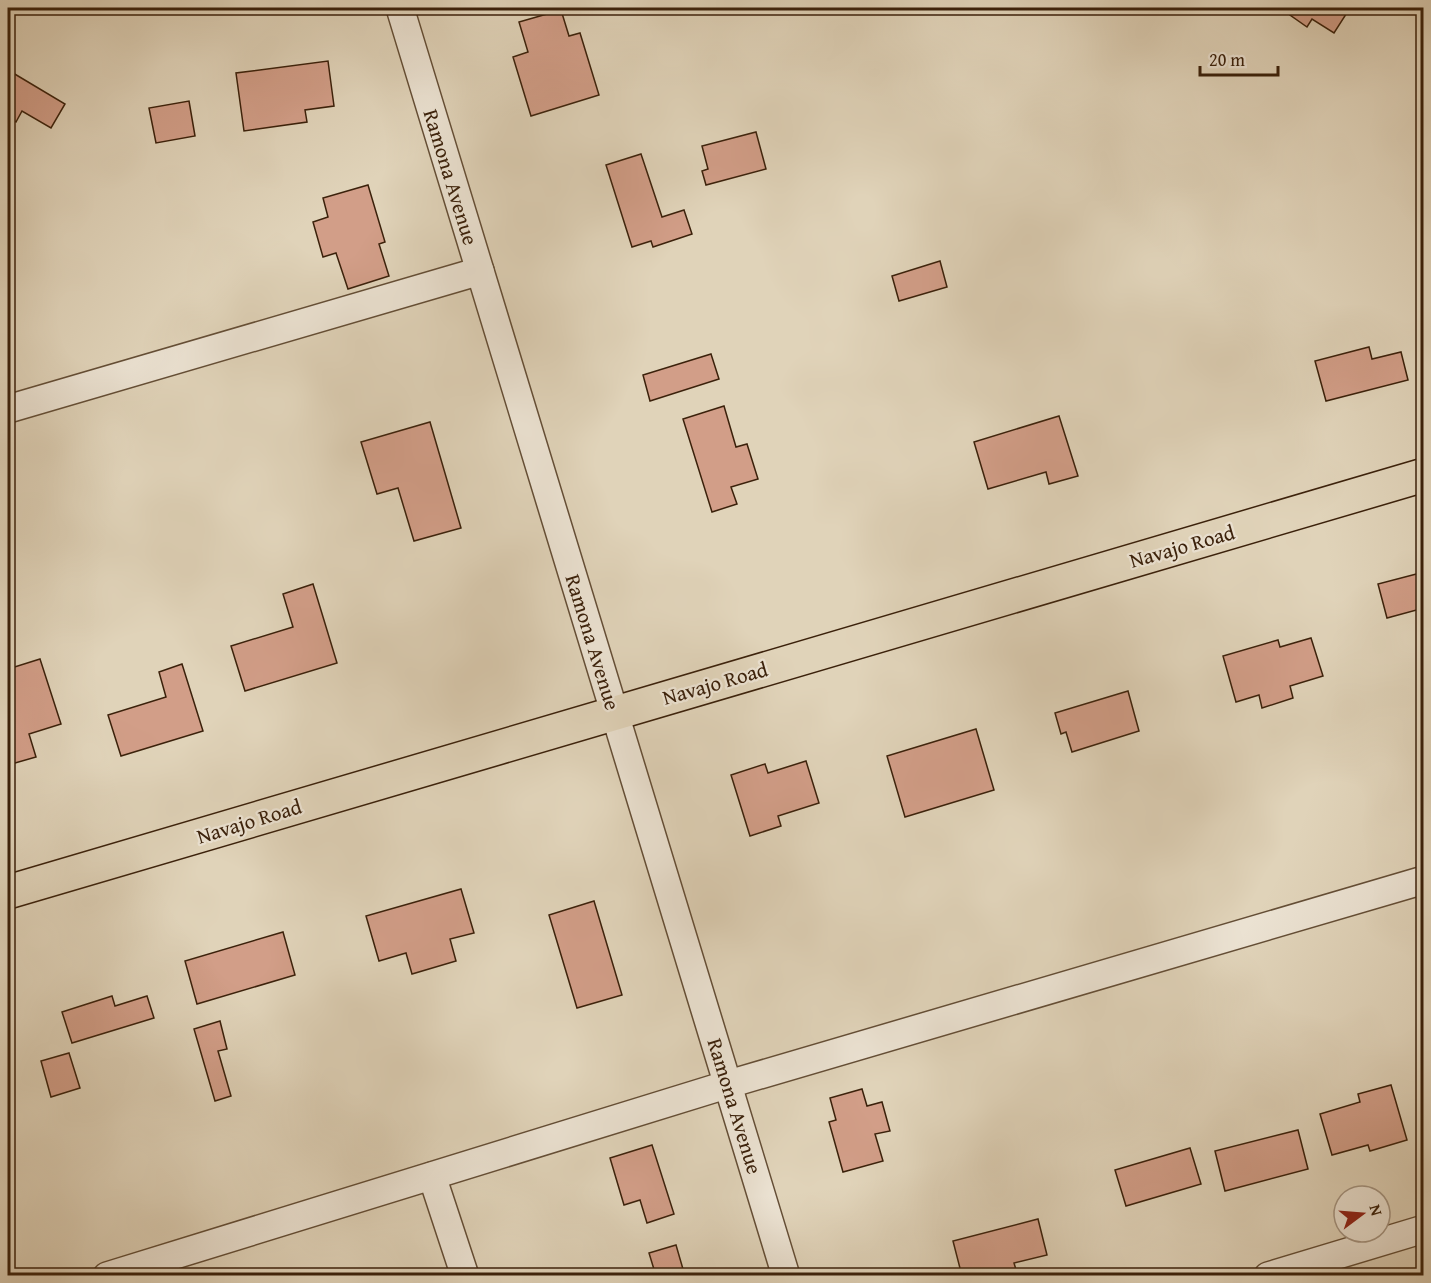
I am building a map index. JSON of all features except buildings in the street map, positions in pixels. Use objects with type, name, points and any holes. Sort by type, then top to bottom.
[{"type":"main road","name":"Navajo Road","points":[[8,892],[1424,475]]},
{"type":"street","name":"Ramona Avenue","points":[[400,8],[786,1275]]},
{"type":"street","points":[[8,410],[480,272]]},
{"type":"street","points":[[107,1275],[729,1084],[1424,880]]},
{"type":"street","points":[[432,1176],[465,1275]]},
{"type":"street","points":[[1268,1275],[1424,1229]]}]
